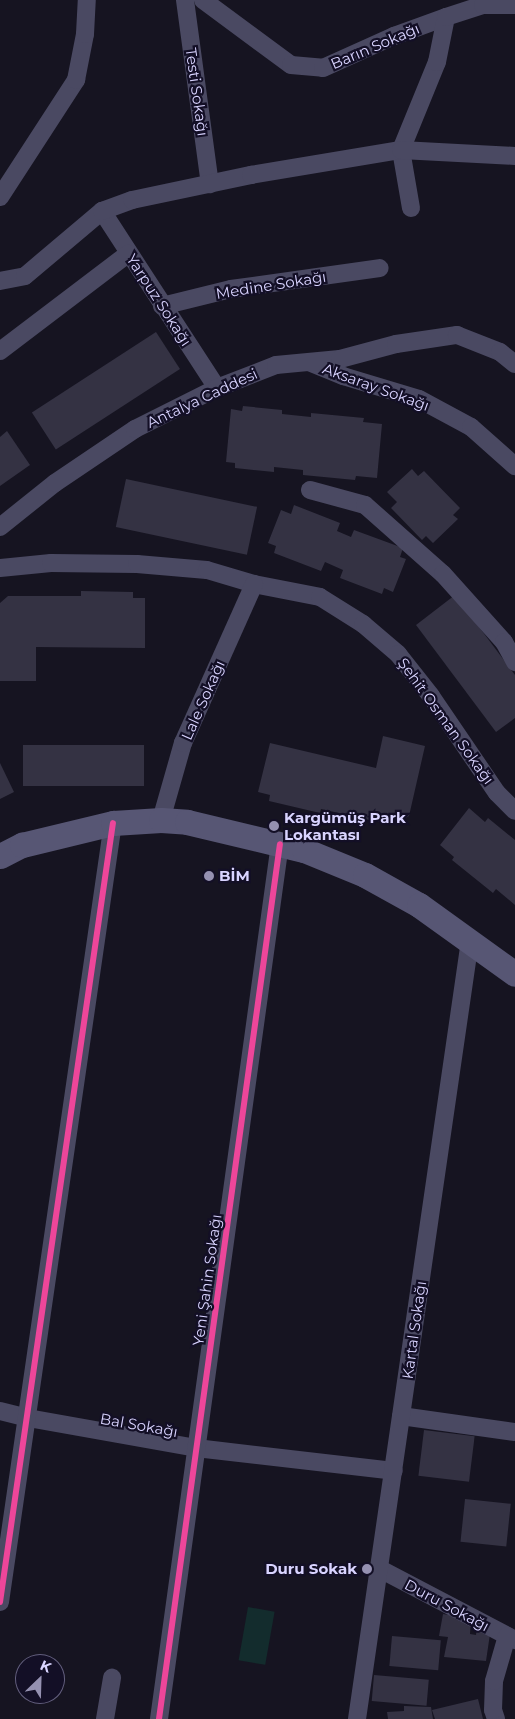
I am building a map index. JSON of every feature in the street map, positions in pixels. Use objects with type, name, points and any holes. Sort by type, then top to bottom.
[{"type":"main road","points":[[0,856],[22,845],[113,823],[161,820],[187,822],[304,850],[366,875],[419,905],[515,974]]},
{"type":"street","points":[[0,197],[76,80],[88,0]]},
{"type":"street","name":"Testi Sokağı","points":[[185,0],[210,184]]},
{"type":"street","name":"Barın Sokağı","points":[[203,0],[291,64],[323,68],[394,36],[446,17],[483,5],[515,5]]},
{"type":"street","name":"Barın Sokağı","points":[[401,150],[437,62],[446,17]]},
{"type":"street","points":[[401,150],[410,208]]},
{"type":"street","points":[[0,281],[25,276],[102,211],[132,200],[401,150],[515,156]]},
{"type":"street","name":"Yarpuz Sokağı","points":[[102,211],[128,254],[217,388]]},
{"type":"street","points":[[0,352],[128,254]]},
{"type":"street","name":"Medine Sokağı","points":[[162,306],[231,289],[380,268]]},
{"type":"street","name":"Antalya Caddesi","points":[[0,526],[54,483],[134,429],[217,388],[276,365],[340,359],[396,344],[456,336],[500,352],[515,364]]},
{"type":"street","name":"Aksaray Sokağı","points":[[309,362],[343,376],[419,399],[471,427],[515,466]]},
{"type":"street","points":[[310,490],[365,505],[444,574],[504,642],[515,662]]},
{"type":"street","name":"Şehit Osman Sokağı","points":[[0,568],[51,563],[138,564],[207,570],[254,584],[320,597],[363,624],[398,654],[431,696],[497,793],[515,811]]},
{"type":"street","name":"Lale Sokağı","points":[[161,820],[183,744],[254,584]]},
{"type":"street","points":[[0,1602],[113,823]]},
{"type":"street","name":"Yeni Şahin Sokağı","points":[[159,1719],[280,844]]},
{"type":"street","name":"Kartal Sokağı","points":[[359,1711],[470,942]]},
{"type":"street","name":"Bal Sokağı","points":[[0,1410],[28,1418],[196,1448],[394,1471]]},
{"type":"street","points":[[402,1416],[515,1432]]},
{"type":"street","name":"Duru Sokağı","points":[[380,1569],[511,1638]]},
{"type":"street","points":[[496,1719],[493,1710],[494,1681],[511,1638]]},
{"type":"street","points":[[105,1719],[112,1678]]},
{"type":"street","points":[[359,1711],[369,1719]]},
{"type":"green space","points":[[248,1607],[275,1612],[265,1665],[239,1660]]},
{"type":"building","points":[[156,332],[180,369],[56,450],[32,413]]},
{"type":"building","points":[[243,406],[282,410],[282,414],[311,417],[311,413],[364,418],[363,422],[382,424],[377,478],[356,476],[355,480],[303,475],[303,470],[274,467],[274,472],[235,468],[235,463],[226,462],[231,409],[242,411]]},
{"type":"building","points":[[7,431],[30,465],[0,486],[0,437]]},
{"type":"building","points":[[412,469],[418,476],[424,471],[460,508],[453,515],[458,519],[433,543],[426,536],[422,540],[391,508],[397,502],[387,492]]},
{"type":"building","points":[[126,479],[257,507],[247,555],[116,527]]},
{"type":"building","points":[[294,505],[340,523],[337,531],[351,537],[354,530],[403,548],[400,557],[406,559],[393,592],[384,588],[382,594],[340,578],[343,570],[325,562],[321,571],[274,553],[276,546],[268,543],[281,510],[291,514]]},
{"type":"building","points":[[81,591],[133,592],[133,598],[145,598],[145,648],[36,647],[36,681],[0,681],[0,603],[8,596],[81,596]]},
{"type":"building","points":[[455,595],[515,675],[515,718],[496,732],[416,625]]},
{"type":"building","points":[[383,736],[425,746],[409,816],[392,825],[321,809],[320,813],[269,801],[270,795],[258,792],[270,743],[376,768]]},
{"type":"building","points":[[23,745],[144,745],[144,786],[23,786]]},
{"type":"building","points":[[0,763],[14,792],[0,799]]},
{"type":"building","points":[[469,808],[485,822],[488,818],[515,840],[515,905],[496,889],[493,893],[452,860],[454,857],[440,845]]},
{"type":"building","points":[[424,1430],[475,1436],[469,1482],[418,1476]]},
{"type":"building","points":[[465,1499],[511,1504],[506,1547],[461,1542]]},
{"type":"building","points":[[443,1614],[471,1619],[470,1634],[476,1635],[477,1624],[490,1634],[486,1661],[444,1657],[448,1637],[439,1636]]},
{"type":"building","points":[[392,1636],[441,1640],[438,1670],[389,1666]]},
{"type":"building","points":[[374,1675],[429,1680],[427,1706],[372,1701]]},
{"type":"building","points":[[478,1699],[483,1719],[435,1719],[432,1710]]},
{"type":"building","points":[[404,1706],[431,1707],[433,1719],[388,1719],[387,1712],[404,1711]]},
{"type":"cycle path","points":[[0,1602],[113,823]]},
{"type":"cycle path","points":[[159,1719],[280,844]]},
{"type":"place","name":"Kargümüş Park Lokantası","points":[[274,826]]},
{"type":"place","name":"BİM","points":[[209,876]]},
{"type":"place","name":"Duru Sokak","points":[[367,1569]]}]
